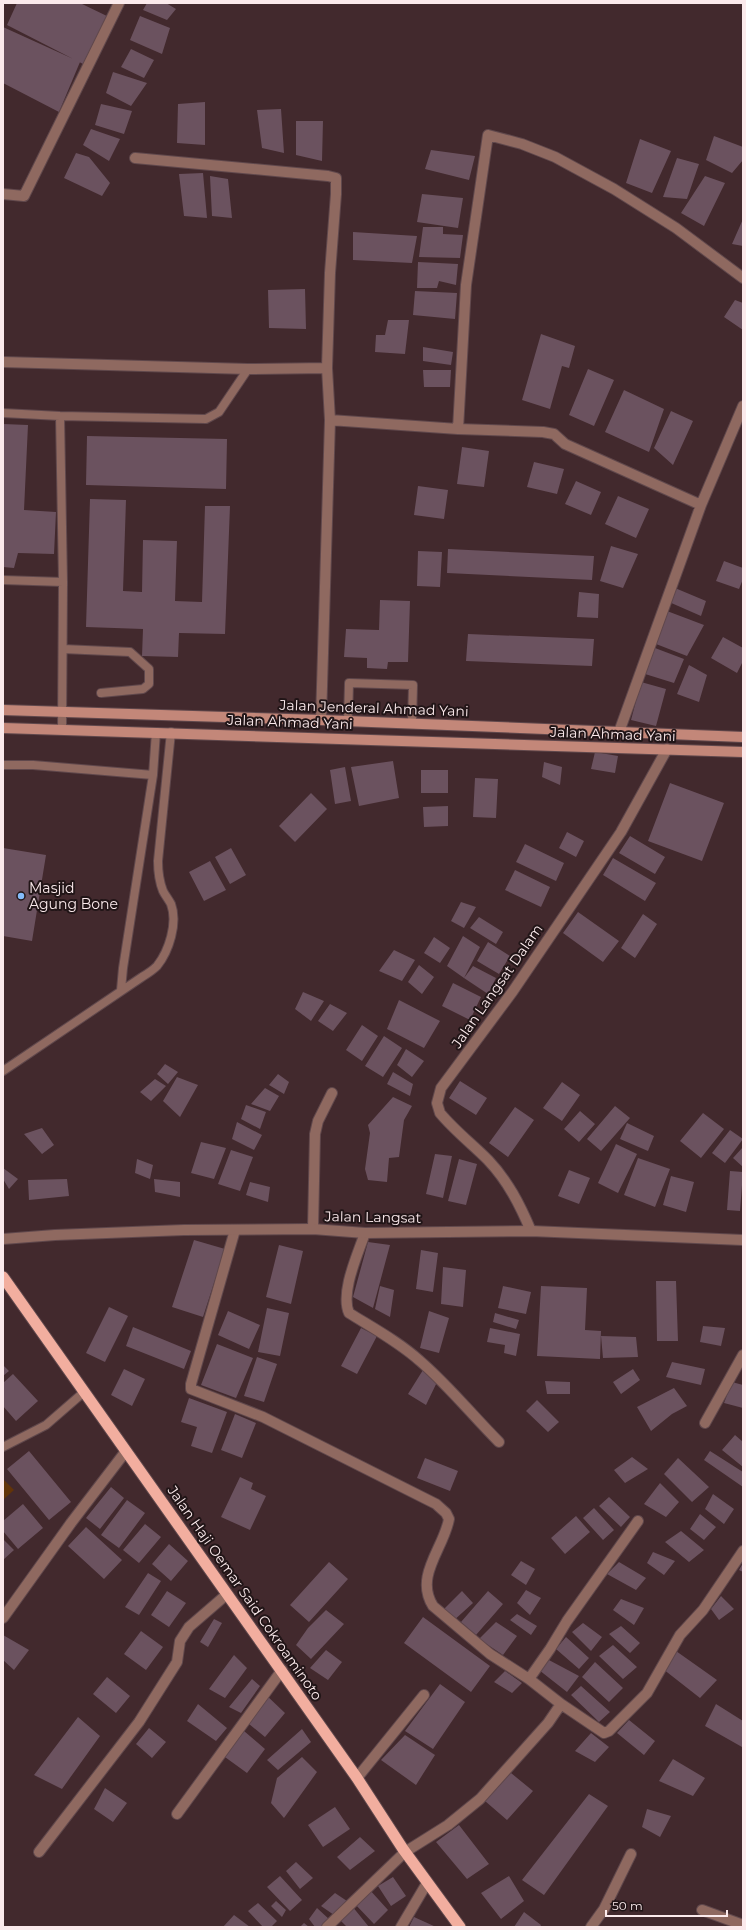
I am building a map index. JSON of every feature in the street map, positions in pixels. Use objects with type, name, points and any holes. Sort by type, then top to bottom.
[{"type":"highway","name":"Jalan Haji Oemar Said Cokroaminoto","points":[[3,1277],[226,1595],[282,1670],[357,1778],[426,1883],[460,1927]]},
{"type":"main road","name":"Jalan Jenderal Ahmad Yani","points":[[3,710],[101,712],[743,736]]},
{"type":"main road","points":[[100,731],[101,712]]},
{"type":"main road","name":"Jalan Ahmad Yani","points":[[3,728],[171,732],[743,752]]},
{"type":"street","points":[[3,194],[24,196],[119,3]]},
{"type":"street","points":[[458,429],[466,285],[488,135],[522,144],[555,157],[614,189],[676,228],[743,278]]},
{"type":"street","points":[[135,158],[336,178],[330,273],[327,368],[330,420],[321,720]]},
{"type":"street","points":[[3,362],[248,369],[327,368]]},
{"type":"street","points":[[619,732],[701,505],[742,410]]},
{"type":"street","points":[[330,420],[458,429],[543,432],[554,434],[565,444],[701,505]]},
{"type":"street","name":"Jalan Langsat Dalam","points":[[531,1231],[517,1198],[500,1174],[489,1161],[440,1113],[438,1095],[441,1088],[513,991],[621,832],[667,749]]},
{"type":"street","points":[[313,1229],[315,1134],[318,1121],[332,1093]]},
{"type":"street","name":"Jalan Langsat","points":[[3,1239],[55,1235],[313,1229],[365,1233],[531,1231],[743,1240]]},
{"type":"street","points":[[235,1230],[190,1384],[191,1389],[263,1417],[436,1504],[446,1513],[449,1519],[448,1527],[436,1553],[427,1579],[426,1588],[429,1600],[438,1612],[490,1654],[529,1679],[561,1704],[604,1733],[609,1731],[647,1693],[680,1636],[703,1610],[743,1552]]},
{"type":"street","points":[[365,1233],[347,1292],[346,1306],[350,1313],[396,1342],[419,1360],[446,1385],[499,1442]]},
{"type":"street","points":[[705,1424],[743,1355]]},
{"type":"street","points":[[3,1618],[71,1523],[126,1451]]},
{"type":"street","points":[[529,1679],[638,1521]]},
{"type":"street","points":[[39,1852],[139,1722],[177,1662],[180,1641],[189,1627],[226,1595]]},
{"type":"street","points":[[177,1814],[282,1670]]},
{"type":"street","points":[[357,1778],[424,1695]]},
{"type":"street","points":[[327,1927],[405,1852],[448,1825],[480,1799],[548,1723],[561,1704]]},
{"type":"street","points":[[590,1927],[604,1909],[631,1854]]},
{"type":"street","points":[[401,1927],[426,1883]]},
{"type":"street","points":[[702,1910],[743,1924]]},
{"type":"lane","points":[[3,413],[60,416],[206,419],[219,412],[248,369]]},
{"type":"lane","points":[[60,416],[63,582],[62,730]]},
{"type":"lane","points":[[3,580],[63,582]]},
{"type":"lane","points":[[63,649],[130,652],[149,669],[149,684],[143,689],[101,693]]},
{"type":"lane","points":[[348,721],[349,683],[413,685],[412,723]]},
{"type":"lane","points":[[121,990],[123,968],[153,775],[156,732]]},
{"type":"lane","points":[[3,1071],[156,966],[165,953],[173,927],[171,904],[163,890],[158,876],[158,861],[171,732]]},
{"type":"lane","points":[[3,765],[33,765],[153,775]]},
{"type":"lane","points":[[3,1448],[46,1425],[84,1392]]},
{"type":"shaded area","points":[[3,1479],[14,1490],[3,1500]]},
{"type":"building","points":[[17,3],[80,3],[109,17],[87,66],[7,25]]},
{"type":"building","points":[[147,3],[166,3],[176,9],[167,20],[143,10]]},
{"type":"building","points":[[140,16],[170,28],[162,54],[130,40]]},
{"type":"building","points":[[3,27],[80,62],[59,112],[3,83]]},
{"type":"building","points":[[131,49],[154,60],[144,78],[121,67]]},
{"type":"building","points":[[113,72],[147,83],[131,106],[106,93]]},
{"type":"building","points":[[205,102],[205,145],[177,143],[178,104]]},
{"type":"building","points":[[101,104],[132,111],[124,134],[95,125]]},
{"type":"building","points":[[281,109],[284,153],[262,148],[257,110]]},
{"type":"building","points":[[296,121],[323,121],[322,161],[296,155]]},
{"type":"building","points":[[91,129],[120,139],[109,161],[83,145]]},
{"type":"building","points":[[714,136],[743,147],[743,160],[732,173],[706,160]]},
{"type":"building","points":[[640,139],[671,151],[652,193],[626,183]]},
{"type":"building","points":[[431,150],[475,156],[469,180],[425,169]]},
{"type":"building","points":[[76,153],[89,157],[110,183],[102,196],[64,178]]},
{"type":"building","points":[[677,158],[699,164],[687,199],[663,197]]},
{"type":"building","points":[[203,173],[207,218],[184,216],[179,174]]},
{"type":"building","points":[[210,176],[228,179],[232,218],[212,216]]},
{"type":"building","points":[[705,176],[725,183],[704,226],[681,213]]},
{"type":"building","points":[[422,194],[463,198],[458,228],[417,222]]},
{"type":"building","points":[[743,219],[743,246],[732,244]]},
{"type":"building","points":[[423,227],[443,227],[443,234],[463,235],[460,258],[419,257]]},
{"type":"building","points":[[353,232],[417,236],[412,263],[353,260]]},
{"type":"building","points":[[418,262],[458,264],[456,285],[439,281],[437,288],[417,288]]},
{"type":"building","points":[[305,289],[306,329],[269,328],[268,290]]},
{"type":"building","points":[[415,291],[457,293],[455,319],[413,315]]},
{"type":"building","points":[[735,300],[743,303],[743,330],[724,317]]},
{"type":"building","points":[[388,320],[409,320],[405,354],[375,352],[376,335],[385,335]]},
{"type":"building","points":[[541,334],[575,346],[569,368],[562,366],[550,409],[522,400]]},
{"type":"building","points":[[423,347],[453,352],[451,365],[423,361]]},
{"type":"building","points":[[588,369],[614,380],[594,426],[569,415]]},
{"type":"building","points":[[423,370],[451,370],[450,387],[424,387]]},
{"type":"building","points":[[624,390],[664,409],[649,452],[605,432]]},
{"type":"building","points":[[671,411],[693,421],[673,465],[654,448]]},
{"type":"building","points":[[3,424],[28,425],[24,510],[56,512],[54,554],[18,553],[14,568],[3,567]]},
{"type":"building","points":[[87,436],[227,439],[226,489],[86,485]]},
{"type":"building","points":[[462,447],[489,451],[484,487],[457,484]]},
{"type":"building","points":[[534,462],[564,469],[557,494],[527,487]]},
{"type":"building","points":[[576,481],[601,492],[591,515],[565,504]]},
{"type":"building","points":[[418,486],[448,490],[444,519],[414,515]]},
{"type":"building","points":[[618,496],[649,509],[636,538],[605,524]]},
{"type":"building","points":[[90,499],[126,500],[123,591],[142,592],[143,540],[177,541],[175,601],[202,602],[205,506],[230,506],[225,634],[179,633],[178,657],[142,656],[143,629],[86,627]]},
{"type":"building","points":[[611,546],[638,554],[623,588],[600,581]]},
{"type":"building","points":[[448,549],[594,556],[592,580],[447,573]]},
{"type":"building","points":[[418,551],[442,552],[440,587],[417,586]]},
{"type":"building","points":[[724,561],[743,568],[743,579],[739,589],[716,581]]},
{"type":"building","points":[[675,588],[706,601],[701,616],[669,602]]},
{"type":"building","points":[[579,592],[599,594],[598,618],[577,617]]},
{"type":"building","points":[[380,600],[410,601],[408,662],[388,662],[387,669],[367,668],[367,658],[344,657],[346,629],[379,630]]},
{"type":"building","points":[[667,611],[704,625],[687,656],[656,644]]},
{"type":"building","points":[[468,634],[594,639],[592,666],[466,661]]},
{"type":"building","points":[[723,637],[743,648],[743,661],[737,673],[711,658]]},
{"type":"building","points":[[655,648],[684,659],[674,683],[645,674]]},
{"type":"building","points":[[689,665],[707,675],[699,702],[677,694]]},
{"type":"building","points":[[641,682],[666,689],[656,726],[631,720]]},
{"type":"building","points":[[595,752],[618,756],[615,773],[591,769]]},
{"type":"building","points":[[393,761],[399,798],[359,806],[351,767]]},
{"type":"building","points":[[544,762],[562,767],[560,785],[542,777]]},
{"type":"building","points":[[345,767],[351,801],[335,804],[330,770]]},
{"type":"building","points":[[421,770],[448,770],[448,793],[421,793]]},
{"type":"building","points":[[475,778],[498,779],[496,818],[473,817]]},
{"type":"building","points":[[670,783],[724,803],[702,861],[648,841]]},
{"type":"building","points":[[311,793],[327,809],[295,842],[279,826]]},
{"type":"building","points":[[448,806],[448,826],[424,827],[423,807]]},
{"type":"building","points":[[567,832],[584,841],[576,857],[559,848]]},
{"type":"building","points":[[630,836],[665,857],[655,874],[619,853]]},
{"type":"building","points":[[525,844],[564,863],[556,881],[516,862]]},
{"type":"building","name":"Masjid Agung Bone","points":[[3,848],[46,855],[32,941],[3,936]]},
{"type":"building","points":[[231,848],[246,875],[230,884],[215,857]]},
{"type":"building","points":[[613,858],[656,883],[645,901],[603,875]]},
{"type":"building","points":[[210,861],[226,890],[204,901],[189,872]]},
{"type":"building","points":[[515,870],[550,887],[541,907],[505,890]]},
{"type":"building","points":[[461,902],[476,907],[464,928],[451,921]]},
{"type":"building","points":[[578,912],[619,941],[603,962],[563,933]]},
{"type":"building","points":[[643,914],[657,924],[635,958],[621,948]]},
{"type":"building","points":[[479,917],[503,932],[496,944],[470,928]]},
{"type":"building","points":[[463,936],[480,947],[464,978],[447,966]]},
{"type":"building","points":[[434,937],[450,948],[440,963],[424,953]]},
{"type":"building","points":[[488,942],[510,956],[499,974],[477,961]]},
{"type":"building","points":[[394,950],[415,960],[402,981],[379,971]]},
{"type":"building","points":[[419,965],[434,977],[422,994],[408,982]]},
{"type":"building","points":[[473,966],[496,978],[488,994],[464,978]]},
{"type":"building","points":[[453,983],[481,997],[470,1020],[442,1006]]},
{"type":"building","points":[[303,992],[324,1001],[311,1021],[295,1009]]},
{"type":"building","points":[[399,1000],[440,1021],[424,1048],[387,1029]]},
{"type":"building","points":[[330,1004],[347,1013],[333,1031],[318,1021]]},
{"type":"building","points":[[362,1025],[378,1036],[362,1061],[346,1050]]},
{"type":"building","points":[[384,1036],[402,1048],[383,1077],[365,1066]]},
{"type":"building","points":[[406,1049],[424,1061],[412,1077],[397,1065]]},
{"type":"building","points":[[165,1064],[178,1072],[168,1084],[157,1074]]},
{"type":"building","points":[[393,1072],[413,1084],[410,1096],[387,1084]]},
{"type":"building","points":[[278,1074],[289,1082],[284,1094],[269,1085]]},
{"type":"building","points":[[177,1077],[198,1085],[180,1117],[163,1101]]},
{"type":"building","points":[[155,1079],[166,1086],[151,1101],[140,1092]]},
{"type":"building","points":[[460,1081],[487,1098],[476,1115],[449,1098]]},
{"type":"building","points":[[562,1082],[580,1095],[562,1121],[543,1108]]},
{"type":"building","points":[[265,1088],[279,1096],[270,1111],[251,1104]]},
{"type":"building","points":[[393,1097],[412,1106],[404,1120],[399,1157],[389,1158],[387,1182],[368,1180],[365,1169],[370,1133],[368,1125]]},
{"type":"building","points":[[246,1105],[266,1112],[260,1129],[241,1119]]},
{"type":"building","points":[[615,1106],[630,1118],[601,1151],[587,1139]]},
{"type":"building","points":[[515,1107],[534,1120],[508,1157],[489,1143]]},
{"type":"building","points":[[580,1111],[595,1124],[579,1142],[564,1129]]},
{"type":"building","points":[[703,1113],[724,1129],[701,1158],[680,1141]]},
{"type":"building","points":[[237,1122],[262,1135],[254,1150],[232,1139]]},
{"type":"building","points":[[627,1123],[654,1136],[648,1151],[620,1139]]},
{"type":"building","points":[[42,1128],[54,1145],[42,1154],[24,1134]]},
{"type":"building","points":[[730,1130],[743,1139],[725,1163],[712,1153]]},
{"type":"building","points":[[201,1142],[226,1148],[214,1179],[191,1173]]},
{"type":"building","points":[[616,1144],[637,1154],[618,1193],[598,1183]]},
{"type":"building","points":[[743,1147],[743,1167],[733,1158]]},
{"type":"building","points":[[231,1150],[253,1157],[240,1191],[218,1184]]},
{"type":"building","points":[[435,1154],[452,1156],[443,1198],[426,1194]]},
{"type":"building","points":[[638,1158],[670,1169],[655,1207],[624,1195]]},
{"type":"building","points":[[137,1159],[153,1165],[150,1179],[135,1173]]},
{"type":"building","points":[[459,1159],[477,1164],[466,1205],[448,1201]]},
{"type":"building","points":[[3,1168],[18,1179],[9,1189],[3,1179]]},
{"type":"building","points":[[569,1170],[590,1178],[579,1204],[558,1196]]},
{"type":"building","points":[[730,1171],[743,1172],[740,1211],[727,1210]]},
{"type":"building","points":[[671,1176],[694,1182],[686,1212],[663,1205]]},
{"type":"building","points":[[67,1179],[69,1196],[29,1200],[28,1180]]},
{"type":"building","points":[[154,1179],[180,1182],[180,1197],[155,1192]]},
{"type":"building","points":[[250,1182],[270,1187],[268,1202],[246,1195]]},
{"type":"building","points":[[194,1240],[225,1249],[203,1317],[172,1307]]},
{"type":"building","points":[[368,1242],[390,1245],[373,1308],[353,1297]]},
{"type":"building","points":[[279,1245],[303,1251],[291,1304],[266,1297]]},
{"type":"building","points":[[421,1250],[438,1253],[433,1292],[416,1289]]},
{"type":"building","points":[[443,1267],[466,1270],[463,1307],[441,1304]]},
{"type":"building","points":[[656,1281],[676,1281],[678,1341],[657,1341]]},
{"type":"building","points":[[380,1286],[394,1290],[390,1317],[375,1309]]},
{"type":"building","points":[[503,1286],[531,1292],[526,1314],[498,1308]]},
{"type":"building","points":[[541,1286],[587,1288],[585,1330],[601,1331],[600,1359],[537,1356]]},
{"type":"building","points":[[109,1307],[128,1316],[105,1362],[86,1353]]},
{"type":"building","points":[[267,1308],[289,1313],[280,1356],[258,1352]]},
{"type":"building","points":[[228,1311],[260,1325],[249,1349],[218,1335]]},
{"type":"building","points":[[429,1311],[449,1318],[439,1353],[420,1348]]},
{"type":"building","points":[[495,1313],[519,1320],[516,1329],[493,1322]]},
{"type":"building","points":[[703,1326],[725,1328],[721,1346],[700,1342]]},
{"type":"building","points":[[133,1327],[191,1351],[184,1369],[126,1346]]},
{"type":"building","points":[[361,1328],[377,1336],[357,1374],[341,1366]]},
{"type":"building","points":[[490,1328],[520,1334],[516,1356],[504,1353],[505,1345],[487,1342]]},
{"type":"building","points":[[601,1336],[636,1337],[638,1357],[603,1358]]},
{"type":"building","points":[[217,1344],[253,1358],[236,1398],[201,1385]]},
{"type":"building","points":[[257,1357],[277,1364],[264,1402],[244,1396]]},
{"type":"building","points":[[672,1362],[705,1369],[701,1385],[666,1377]]},
{"type":"building","points":[[3,1365],[9,1371],[3,1376]]},
{"type":"building","points":[[124,1369],[145,1379],[132,1406],[111,1395]]},
{"type":"building","points":[[633,1369],[640,1380],[621,1394],[613,1382]]},
{"type":"building","points":[[423,1370],[438,1380],[426,1405],[408,1394]]},
{"type":"building","points":[[13,1374],[38,1401],[16,1421],[3,1406],[3,1383]]},
{"type":"building","points":[[545,1381],[570,1382],[570,1394],[547,1394]]},
{"type":"building","points":[[732,1382],[743,1385],[743,1408],[724,1403]]},
{"type":"building","points":[[674,1388],[687,1406],[672,1414],[651,1431],[637,1407]]},
{"type":"building","points":[[189,1398],[227,1412],[212,1453],[191,1446],[197,1427],[181,1422]]},
{"type":"building","points":[[537,1400],[559,1422],[548,1432],[526,1411]]},
{"type":"building","points":[[235,1414],[256,1423],[242,1458],[221,1450]]},
{"type":"building","points":[[735,1435],[743,1442],[743,1467],[722,1450]]},
{"type":"building","points":[[29,1451],[71,1502],[49,1520],[7,1469]]},
{"type":"building","points":[[710,1451],[743,1472],[743,1487],[704,1460]]},
{"type":"building","points":[[632,1457],[648,1469],[625,1483],[614,1470]]},
{"type":"building","points":[[425,1458],[458,1471],[450,1491],[417,1478]]},
{"type":"building","points":[[678,1458],[709,1487],[692,1502],[664,1474]]},
{"type":"building","points":[[240,1477],[253,1483],[251,1489],[266,1496],[250,1530],[221,1517]]},
{"type":"building","points":[[660,1483],[679,1502],[666,1517],[644,1504]]},
{"type":"building","points":[[111,1487],[124,1498],[100,1529],[86,1518]]},
{"type":"building","points":[[713,1494],[734,1509],[724,1524],[705,1509]]},
{"type":"building","points":[[609,1497],[630,1517],[621,1527],[599,1506]]},
{"type":"building","points":[[127,1500],[145,1513],[119,1548],[101,1535]]},
{"type":"building","points":[[23,1504],[43,1528],[18,1549],[3,1531],[3,1521]]},
{"type":"building","points":[[594,1508],[614,1530],[603,1540],[583,1518]]},
{"type":"building","points":[[700,1514],[716,1527],[704,1540],[690,1529]]},
{"type":"building","points":[[576,1516],[590,1532],[565,1554],[551,1538]]},
{"type":"building","points":[[145,1524],[161,1537],[139,1563],[123,1550]]},
{"type":"building","points":[[86,1527],[122,1560],[104,1579],[68,1546]]},
{"type":"building","points":[[681,1531],[704,1550],[689,1562],[665,1542]]},
{"type":"building","points":[[3,1539],[14,1550],[3,1560]]},
{"type":"building","points":[[169,1544],[188,1561],[171,1581],[152,1564]]},
{"type":"building","points":[[653,1552],[675,1561],[664,1575],[647,1563]]},
{"type":"building","points":[[521,1561],[535,1569],[526,1585],[511,1575]]},
{"type":"building","points":[[329,1562],[348,1579],[309,1622],[290,1605]]},
{"type":"building","points":[[619,1562],[646,1578],[636,1590],[607,1574]]},
{"type":"building","points":[[743,1563],[743,1572],[739,1570]]},
{"type":"building","points":[[148,1573],[161,1581],[139,1615],[125,1607]]},
{"type":"building","points":[[526,1590],[541,1598],[530,1615],[517,1603]]},
{"type":"building","points":[[167,1591],[186,1603],[169,1627],[151,1615]]},
{"type":"building","points":[[462,1591],[473,1603],[452,1622],[442,1611]]},
{"type":"building","points":[[488,1591],[503,1604],[476,1635],[461,1622]]},
{"type":"building","points":[[721,1596],[734,1609],[719,1620],[711,1609]]},
{"type":"building","points":[[621,1599],[644,1608],[634,1625],[613,1610]]},
{"type":"building","points":[[326,1610],[344,1624],[311,1659],[296,1645],[308,1628]]},
{"type":"building","points":[[517,1614],[537,1626],[531,1635],[510,1620]]},
{"type":"building","points":[[423,1617],[490,1666],[471,1692],[404,1643]]},
{"type":"building","points":[[214,1619],[222,1623],[208,1647],[200,1642]]},
{"type":"building","points":[[496,1622],[517,1636],[503,1655],[479,1639]]},
{"type":"building","points":[[583,1623],[602,1637],[591,1651],[572,1632]]},
{"type":"building","points":[[621,1626],[640,1643],[630,1653],[609,1634]]},
{"type":"building","points":[[141,1631],[163,1647],[146,1670],[124,1654]]},
{"type":"building","points":[[3,1635],[29,1650],[14,1670],[3,1660]]},
{"type":"building","points":[[566,1637],[589,1658],[579,1669],[556,1649]]},
{"type":"building","points":[[613,1645],[637,1667],[623,1679],[599,1656]]},
{"type":"building","points":[[326,1650],[342,1662],[328,1680],[310,1668]]},
{"type":"building","points":[[676,1651],[717,1680],[700,1698],[663,1669]]},
{"type":"building","points":[[234,1655],[247,1668],[225,1698],[209,1689]]},
{"type":"building","points":[[547,1659],[579,1676],[567,1692],[539,1670]]},
{"type":"building","points":[[595,1662],[623,1688],[609,1702],[582,1677]]},
{"type":"building","points":[[505,1671],[522,1683],[512,1693],[494,1682]]},
{"type":"building","points":[[107,1677],[130,1696],[116,1713],[93,1694]]},
{"type":"building","points":[[252,1679],[260,1686],[241,1713],[229,1707]]},
{"type":"building","points":[[440,1684],[465,1702],[433,1749],[405,1731]]},
{"type":"building","points":[[581,1686],[610,1712],[599,1722],[571,1695]]},
{"type":"building","points":[[264,1693],[285,1713],[265,1737],[243,1719]]},
{"type":"building","points":[[198,1704],[227,1728],[216,1741],[187,1721]]},
{"type":"building","points":[[716,1704],[743,1721],[742,1747],[705,1726]]},
{"type":"building","points":[[78,1717],[100,1736],[62,1789],[34,1775]]},
{"type":"building","points":[[629,1720],[655,1741],[644,1755],[617,1733]]},
{"type":"building","points":[[237,1725],[265,1749],[247,1773],[218,1752]]},
{"type":"building","points":[[149,1728],[166,1742],[152,1758],[136,1744]]},
{"type":"building","points":[[302,1729],[311,1742],[278,1770],[267,1760]]},
{"type":"building","points":[[591,1733],[609,1747],[595,1762],[575,1751]]},
{"type":"building","points":[[405,1735],[435,1755],[416,1785],[381,1760]]},
{"type":"building","points":[[302,1757],[317,1772],[284,1818],[271,1803],[277,1778]]},
{"type":"building","points":[[673,1759],[705,1778],[693,1796],[659,1781]]},
{"type":"building","points":[[511,1773],[533,1791],[507,1820],[485,1801]]},
{"type":"building","points":[[105,1788],[127,1803],[113,1822],[94,1809]]},
{"type":"building","points":[[589,1794],[608,1806],[544,1895],[522,1880]]},
{"type":"building","points":[[335,1807],[350,1829],[323,1847],[308,1825]]},
{"type":"building","points":[[647,1809],[671,1816],[660,1837],[642,1827]]},
{"type":"building","points":[[459,1825],[489,1864],[467,1879],[436,1842]]},
{"type":"building","points":[[360,1837],[375,1851],[350,1870],[337,1857]]},
{"type":"building","points":[[296,1862],[313,1878],[300,1889],[286,1871]]},
{"type":"building","points":[[280,1876],[302,1900],[290,1911],[267,1887]]},
{"type":"building","points":[[509,1876],[524,1901],[501,1919],[481,1893]]},
{"type":"building","points":[[393,1877],[406,1896],[391,1906],[378,1886]]},
{"type":"building","points":[[369,1889],[388,1910],[374,1924],[354,1903]]},
{"type":"building","points":[[335,1893],[347,1901],[334,1915],[321,1906]]},
{"type":"building","points":[[276,1901],[286,1910],[282,1917],[271,1906]]},
{"type":"building","points":[[258,1903],[277,1921],[271,1927],[263,1927],[248,1911]]},
{"type":"building","points":[[352,1906],[369,1927],[347,1927],[338,1918]]},
{"type":"building","points":[[317,1908],[330,1920],[323,1927],[315,1927],[309,1919]]},
{"type":"building","points":[[524,1912],[541,1925],[540,1927],[514,1927]]},
{"type":"building","points":[[234,1915],[250,1927],[223,1927]]},
{"type":"building","points":[[414,1917],[436,1927],[409,1927]]},
{"type":"building","points":[[304,1923],[309,1927],[300,1927]]},
{"type":"place","name":"Masjid Agung Bone","points":[[21,896]]}]
